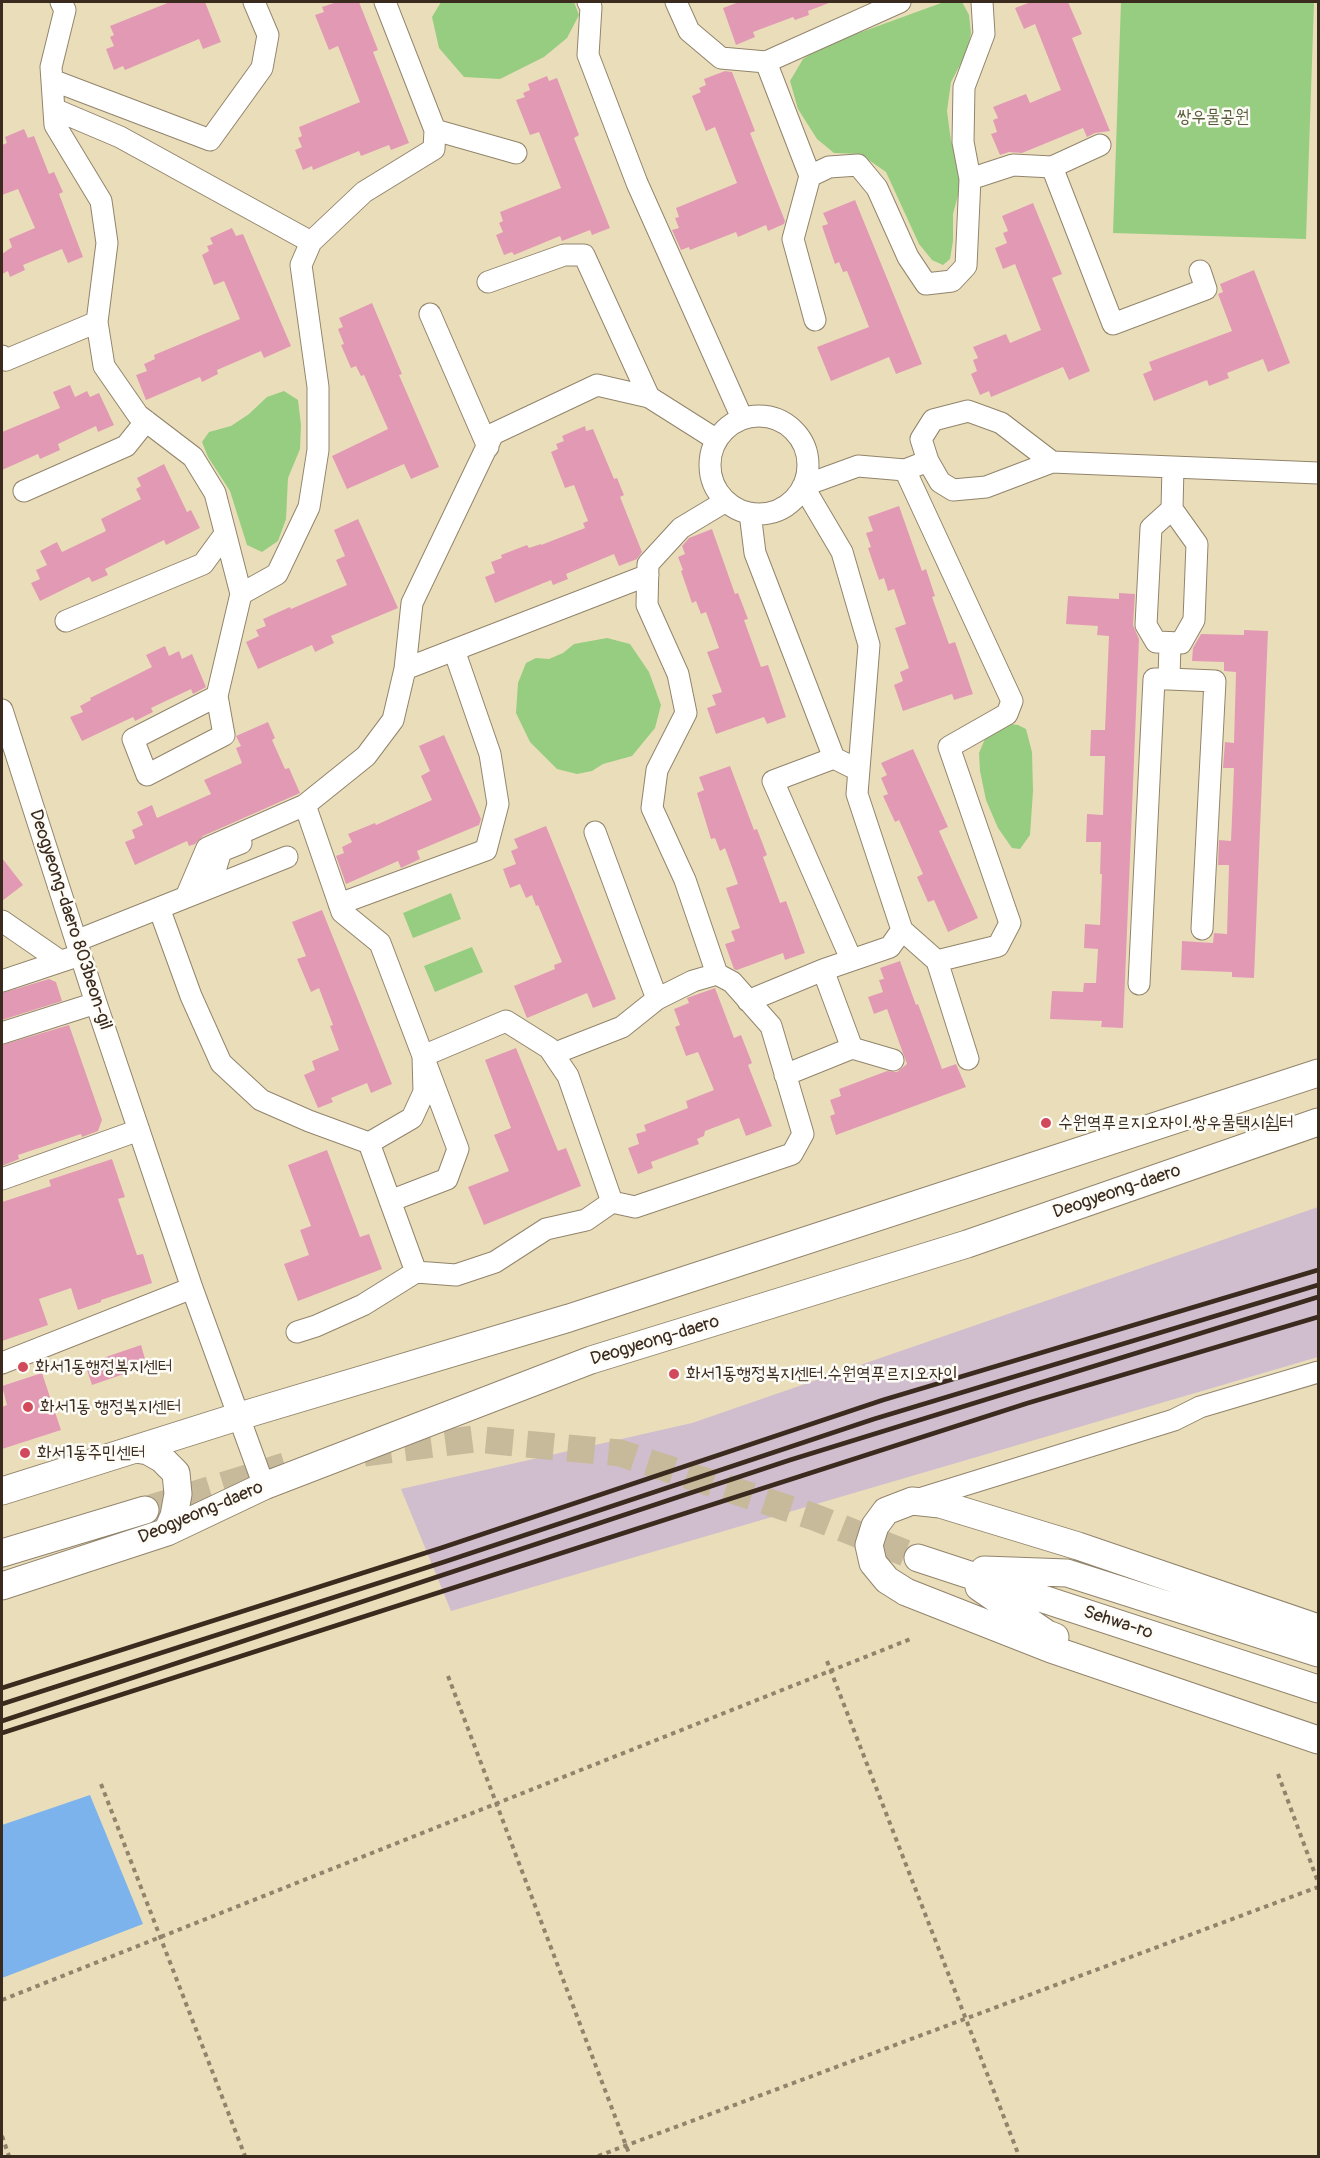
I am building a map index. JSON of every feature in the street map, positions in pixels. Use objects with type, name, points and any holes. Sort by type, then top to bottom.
[{"type":"main road","points":[[2,1491],[240,1416],[580,1315],[1318,1073]]},
{"type":"main road","name":"Deogyeong-daero","points":[[2,1586],[167,1532],[264,1486],[591,1360],[967,1244],[1318,1122]]},
{"type":"main road","points":[[136,1449],[148,1451],[162,1459],[176,1473],[178,1494],[174,1516],[167,1532]]},
{"type":"main road","points":[[1318,1628],[1078,1546],[940,1504],[912,1501],[886,1511],[875,1526],[869,1545],[873,1563],[887,1580],[906,1592],[1051,1649],[1318,1740]]},
{"type":"main road","name":"Deogyeong-daero","points":[[2,1553],[145,1510]]},
{"type":"main road","name":"Sehwa-ro","points":[[918,1558],[1318,1689]]},
{"type":"main road","points":[[954,1569],[1067,1573],[1318,1653]]},
{"type":"main road","points":[[954,1569],[1047,1634],[1318,1726]]},
{"type":"street","points":[[61,2],[65,10],[51,67],[55,125],[101,201],[107,243],[97,321],[105,366],[138,416],[193,457],[215,494],[240,594],[217,696]]},
{"type":"street","points":[[52,80],[210,140],[262,68],[268,35],[254,2]]},
{"type":"street","points":[[240,594],[277,574],[309,507],[318,450],[318,387],[301,265],[311,242],[364,192],[434,149],[435,130],[386,2]]},
{"type":"street","points":[[676,2],[689,31],[721,58],[765,62],[900,2]]},
{"type":"street","points":[[810,176],[829,168],[858,165],[878,188],[908,257],[926,284],[952,280],[966,267],[970,179],[963,142],[964,87],[984,34],[982,2]]},
{"type":"street","points":[[594,3],[588,55],[637,183],[742,418]]},
{"type":"street","points":[[765,62],[810,176],[793,239],[816,320]]},
{"type":"street","points":[[54,109],[120,137],[311,242]]},
{"type":"street","points":[[120,137],[128,109]]},
{"type":"street","points":[[435,130],[516,153]]},
{"type":"street","points":[[970,179],[1013,165],[1052,167],[1100,145]]},
{"type":"street","points":[[1052,167],[1113,324],[1206,289],[1200,271]]},
{"type":"street","points":[[488,282],[564,255],[584,255],[649,397]]},
{"type":"street","points":[[430,314],[488,447]]},
{"type":"street","points":[[2,356],[6,360],[97,321]]},
{"type":"street","points":[[186,897],[207,848],[305,805],[366,756],[393,720],[405,669],[412,603],[493,434],[597,385],[649,397],[717,440]]},
{"type":"street","points":[[1052,462],[1001,423],[968,411],[933,420],[921,439],[928,461],[940,482],[953,490],[986,488],[1052,462],[1318,473]]},
{"type":"street","points":[[769,416],[784,422],[797,432],[806,447],[807,479],[800,493],[789,505],[774,512],[758,514],[742,511],[726,501],[718,492],[711,477],[710,460],[717,440],[723,430],[742,418],[769,416]]},
{"type":"street","points":[[24,491],[126,446],[146,421]]},
{"type":"street","points":[[803,486],[858,466],[905,470],[928,461]]},
{"type":"street","points":[[1172,509],[1151,528],[1146,625],[1156,642],[1181,643],[1194,620],[1197,544],[1172,509],[1173,467]]},
{"type":"street","points":[[905,470],[1012,701],[1007,714],[949,747],[1010,923],[998,946],[937,961]]},
{"type":"street","points":[[803,486],[842,552],[868,645],[856,794],[902,930],[937,961],[968,1059]]},
{"type":"street","points":[[612,1202],[635,1208],[792,1154],[803,1134],[771,1026],[732,982],[717,974],[685,880],[652,808],[657,770],[686,712],[678,674],[647,605],[648,564],[681,528],[726,501]]},
{"type":"street","points":[[750,513],[755,553],[834,758],[858,770]]},
{"type":"street","points":[[66,621],[203,564],[225,534]]},
{"type":"street","points":[[405,669],[648,575]]},
{"type":"street","points":[[1169,679],[1170,643]]},
{"type":"street","points":[[339,904],[486,850],[498,804],[490,754],[454,650]]},
{"type":"street","points":[[1139,984],[1154,678],[1215,681],[1202,929]]},
{"type":"street","name":"Deogyeong-daero 803beon-gil","points":[[2,710],[72,952],[96,1003],[192,1288],[264,1486]]},
{"type":"street","points":[[834,758],[773,782],[851,959]]},
{"type":"street","points":[[305,805],[342,912],[380,943],[458,1149],[447,1179],[390,1201]]},
{"type":"street","points":[[210,887],[221,851],[276,828]]},
{"type":"street","points":[[595,832],[657,999]]},
{"type":"street","points":[[2,981],[72,952],[159,908],[287,857]]},
{"type":"street","points":[[159,908],[191,996],[221,1063],[261,1100],[369,1143],[416,1272]]},
{"type":"street","points":[[2,921],[72,952]]},
{"type":"street","points":[[748,1001],[851,959],[891,947],[902,930]]},
{"type":"street","points":[[823,970],[852,1048]]},
{"type":"street","points":[[553,1054],[622,1027],[657,999],[693,981],[717,974]]},
{"type":"street","points":[[2,1033],[96,1003]]},
{"type":"street","points":[[423,1056],[506,1021],[549,1048],[568,1076],[612,1202]]},
{"type":"street","points":[[785,1075],[852,1048],[892,1060]]},
{"type":"street","points":[[369,1143],[412,1118],[424,1092],[423,1056]]},
{"type":"street","points":[[2,1179],[139,1130]]},
{"type":"street","points":[[297,1332],[363,1305],[416,1272],[456,1275],[495,1262],[546,1229],[586,1221],[612,1202]]},
{"type":"street","points":[[2,1364],[192,1288]]},
{"type":"street","points":[[912,1501],[1174,1420],[1200,1407],[1318,1372]]},
{"type":"path","points":[[2,2000],[913,1638]]},
{"type":"path","points":[[828,1661],[1019,2157]]},
{"type":"path","points":[[448,1676],[630,2157]]},
{"type":"path","points":[[1278,1774],[1318,1882]]},
{"type":"path","points":[[101,1784],[245,2157]]},
{"type":"path","points":[[598,2157],[1318,1887]]},
{"type":"path","points":[[2,2136],[9,2157]]},
{"type":"shaded area","points":[[1318,1207],[1318,1357],[451,1611],[401,1489],[692,1423]]},
{"type":"green space","points":[[441,2],[574,2],[579,15],[567,38],[544,57],[500,79],[464,77],[439,48],[432,17]]},
{"type":"green space","points":[[944,2],[962,2],[969,15],[971,33],[967,52],[951,82],[947,111],[951,141],[961,161],[961,184],[953,214],[950,259],[943,265],[932,260],[919,244],[886,172],[860,154],[834,153],[817,139],[798,109],[790,81],[803,59],[823,46]]},
{"type":"green space","name":"쌍우물공원","points":[[1121,2],[1314,2],[1306,239],[1113,233]]},
{"type":"green space","points":[[284,391],[298,400],[301,425],[300,449],[288,478],[286,519],[278,541],[262,552],[247,545],[230,491],[208,457],[202,442],[209,432],[231,426],[249,414],[267,397]]},
{"type":"green space","points":[[607,638],[630,644],[649,672],[661,705],[655,728],[632,756],[603,764],[592,771],[577,774],[557,769],[530,742],[516,713],[518,683],[526,663],[536,658],[549,659],[563,653],[574,644]]},
{"type":"green space","points":[[1005,723],[1026,729],[1032,752],[1033,791],[1030,835],[1020,849],[1012,848],[998,828],[986,800],[980,771],[979,753],[987,734]]},
{"type":"green space","points":[[451,893],[461,919],[413,938],[403,913]]},
{"type":"green space","points":[[472,947],[483,972],[435,992],[424,966]]},
{"type":"water","points":[[90,1795],[143,1924],[2,1978],[2,1825]]},
{"type":"building","points":[[170,2],[205,2],[221,42],[203,49],[199,39],[125,70],[123,66],[114,70],[106,49],[114,46],[110,37],[114,35],[110,26]]},
{"type":"building","points":[[337,2],[359,2],[378,50],[373,52],[409,143],[391,150],[389,145],[361,156],[359,151],[313,170],[312,166],[303,170],[295,150],[302,147],[298,138],[302,136],[299,127],[360,102],[338,46],[329,50],[315,15],[324,12],[322,7]]},
{"type":"building","points":[[739,2],[829,3],[808,11],[809,15],[795,20],[793,17],[753,32],[755,37],[736,45],[723,8]]},
{"type":"building","points":[[1031,2],[1068,2],[1082,34],[1072,38],[1110,131],[1095,133],[1087,137],[1083,128],[1022,153],[1009,152],[1000,155],[991,134],[997,132],[993,120],[998,118],[993,107],[1026,94],[1030,103],[1061,90],[1035,24],[1024,29],[1015,8]]},
{"type":"building","points":[[725,71],[732,72],[755,131],[750,133],[785,221],[784,224],[768,231],[766,225],[738,237],[736,232],[690,250],[689,247],[681,250],[672,230],[679,228],[675,218],[679,217],[676,208],[737,183],[715,127],[706,131],[692,96],[701,92],[699,88],[706,85],[704,79]]},
{"type":"building","points":[[547,76],[549,81],[557,78],[579,135],[574,138],[610,228],[592,235],[590,230],[562,241],[560,236],[514,255],[512,252],[504,255],[496,235],[503,232],[499,223],[503,221],[500,212],[561,188],[539,132],[530,135],[516,100],[525,97],[523,93],[530,90],[528,84]]},
{"type":"building","points":[[24,129],[28,138],[34,136],[49,174],[54,172],[63,192],[59,194],[83,257],[68,263],[62,249],[23,265],[25,270],[10,277],[8,271],[2,274],[2,254],[12,247],[9,239],[35,228],[18,189],[2,195],[2,145],[7,143],[5,137]]},
{"type":"building","points":[[855,200],[922,364],[896,374],[889,357],[831,381],[817,347],[869,327],[847,271],[843,272],[839,262],[835,264],[822,226],[828,224],[823,213]]},
{"type":"building","points":[[1033,203],[1062,274],[1052,278],[1090,371],[1069,380],[1063,367],[991,397],[989,391],[980,395],[971,374],[977,371],[973,360],[978,358],[973,347],[1006,334],[1010,343],[1041,330],[1015,264],[1003,269],[995,248],[1007,243],[1003,233],[1008,231],[1002,216]]},
{"type":"building","points":[[232,228],[236,236],[243,234],[291,346],[264,358],[261,351],[217,370],[218,374],[202,382],[200,377],[146,400],[136,375],[147,371],[144,364],[155,359],[154,355],[240,319],[224,281],[214,285],[202,255],[209,251],[207,246],[213,244],[210,238]]},
{"type":"building","points":[[1254,270],[1290,363],[1268,372],[1263,359],[1227,373],[1229,378],[1209,386],[1207,380],[1154,401],[1143,374],[1152,370],[1149,362],[1232,331],[1218,294],[1223,292],[1220,284]]},
{"type":"building","points":[[372,303],[402,374],[399,375],[439,467],[411,479],[404,464],[347,489],[332,456],[388,429],[364,375],[361,376],[356,366],[351,368],[341,345],[344,344],[338,329],[343,327],[339,318]]},
{"type":"building","points":[[70,385],[75,397],[87,391],[90,397],[99,393],[114,425],[98,432],[96,426],[58,444],[60,450],[40,459],[38,454],[2,470],[2,432],[60,408],[53,392]]},
{"type":"building","points":[[585,426],[586,431],[593,429],[614,479],[617,478],[624,495],[620,497],[642,552],[637,559],[619,566],[614,554],[566,574],[568,579],[553,585],[551,580],[495,603],[485,577],[495,573],[491,562],[502,558],[501,555],[527,545],[529,548],[541,545],[585,528],[583,523],[588,521],[574,485],[565,488],[551,452],[558,449],[556,444],[564,441],[562,436]]},
{"type":"building","points":[[164,464],[187,512],[191,510],[200,528],[166,545],[164,540],[105,569],[108,575],[92,582],[89,577],[40,601],[31,583],[40,579],[36,570],[47,565],[40,551],[57,542],[62,552],[106,531],[101,519],[141,499],[136,489],[141,486],[137,478]]},
{"type":"building","points":[[899,506],[922,571],[926,569],[935,596],[932,597],[949,644],[955,642],[973,694],[954,700],[952,694],[903,711],[894,685],[903,681],[900,672],[909,668],[895,628],[906,624],[894,589],[888,591],[884,578],[879,580],[868,548],[871,547],[866,533],[873,531],[868,517]]},
{"type":"building","points":[[358,519],[398,608],[331,636],[334,643],[315,652],[312,645],[258,669],[246,642],[259,636],[256,630],[266,626],[263,619],[347,585],[336,560],[345,556],[334,530]]},
{"type":"building","points":[[712,529],[735,594],[738,593],[748,619],[744,620],[761,667],[768,665],[786,717],[767,724],[764,717],[716,734],[707,708],[716,705],[712,695],[722,692],[707,652],[719,648],[706,612],[701,614],[696,601],[692,603],[678,557],[685,554],[682,546],[689,538]]},
{"type":"building","points":[[1119,593],[1135,594],[1133,625],[1139,639],[1123,1028],[1101,1027],[1102,1021],[1050,1019],[1052,991],[1083,992],[1084,983],[1096,983],[1098,949],[1084,948],[1085,924],[1100,925],[1101,842],[1086,842],[1087,814],[1103,815],[1105,756],[1090,756],[1091,730],[1105,730],[1109,636],[1097,635],[1098,626],[1066,624],[1068,596],[1119,599]]},
{"type":"building","points":[[1244,630],[1268,631],[1254,978],[1232,977],[1232,972],[1181,970],[1182,941],[1213,943],[1214,933],[1227,934],[1229,865],[1218,865],[1219,840],[1231,841],[1234,768],[1223,768],[1225,742],[1234,743],[1236,672],[1224,671],[1224,662],[1192,661],[1193,648],[1201,634],[1244,635]]},
{"type":"building","points":[[165,646],[169,656],[179,651],[182,659],[192,654],[206,687],[193,694],[191,689],[151,708],[153,712],[135,721],[133,717],[82,741],[70,717],[83,712],[80,706],[91,700],[90,698],[152,667],[146,655]]},
{"type":"building","points":[[268,722],[275,738],[272,740],[285,769],[289,768],[300,793],[203,836],[195,844],[189,846],[187,841],[135,865],[125,842],[135,838],[132,830],[143,825],[137,812],[152,805],[157,818],[211,794],[204,780],[242,763],[236,748],[241,746],[236,736]]},
{"type":"building","points":[[444,735],[481,819],[479,825],[417,851],[420,859],[401,868],[398,861],[346,884],[336,856],[344,853],[342,847],[352,842],[348,834],[375,823],[376,825],[432,800],[421,776],[430,771],[419,746]]},
{"type":"building","points":[[913,749],[948,827],[939,831],[978,918],[948,932],[934,900],[928,902],[917,877],[923,874],[899,820],[895,822],[883,796],[888,794],[881,778],[887,775],[881,763]]},
{"type":"building","points":[[730,766],[754,830],[757,829],[767,855],[763,857],[780,903],[786,901],[805,953],[785,960],[783,953],[737,970],[734,969],[725,944],[735,941],[731,931],[740,928],[726,888],[738,884],[725,848],[720,851],[715,838],[711,839],[697,793],[704,790],[699,777]]},
{"type":"building","points":[[546,826],[616,999],[593,1008],[587,993],[527,1018],[514,986],[555,969],[554,965],[562,962],[532,895],[526,898],[520,884],[510,888],[503,869],[516,864],[511,851],[518,848],[514,839]]},
{"type":"building","points":[[2,858],[23,885],[2,901]]},
{"type":"building","points":[[322,910],[392,1084],[371,1093],[367,1083],[331,1098],[333,1102],[318,1108],[304,1075],[315,1070],[312,1061],[339,1050],[330,1026],[333,1025],[319,988],[311,992],[297,959],[306,956],[292,922]]},
{"type":"building","points":[[900,961],[942,1069],[956,1064],[966,1087],[836,1135],[830,1116],[835,1114],[830,1100],[841,1096],[839,1089],[887,1071],[897,1072],[907,1064],[887,1009],[874,1014],[868,997],[883,992],[879,980],[884,979],[880,968]]},
{"type":"building","points":[[49,979],[56,982],[62,1001],[2,1020],[2,993]]},
{"type":"building","points":[[715,988],[734,1038],[741,1035],[752,1063],[748,1065],[772,1126],[746,1136],[739,1118],[705,1131],[704,1136],[697,1139],[699,1144],[651,1162],[653,1168],[638,1174],[628,1148],[639,1144],[636,1134],[646,1131],[644,1125],[688,1108],[686,1101],[714,1090],[698,1052],[686,1056],[675,1027],[680,1025],[674,1009],[689,1003],[687,998]]},
{"type":"building","points":[[69,1025],[102,1120],[98,1131],[82,1137],[81,1134],[18,1155],[19,1159],[2,1166],[2,1045]]},
{"type":"building","points":[[516,1048],[558,1151],[566,1148],[581,1186],[484,1225],[468,1187],[509,1171],[494,1135],[511,1128],[485,1060]]},
{"type":"building","points":[[327,1150],[360,1237],[369,1234],[382,1269],[298,1301],[284,1264],[309,1255],[300,1230],[311,1226],[288,1165]]},
{"type":"building","points":[[112,1159],[125,1197],[118,1199],[137,1255],[143,1254],[152,1283],[78,1310],[71,1288],[39,1299],[48,1325],[2,1341],[2,1202],[51,1186],[49,1180]]},
{"type":"building","points":[[141,1345],[147,1366],[92,1385],[85,1364]]},
{"type":"building","points":[[42,1373],[61,1430],[2,1449],[2,1407],[7,1405],[2,1386]]},
{"type":"tunnel","points":[[364,1453],[474,1439],[620,1453],[814,1517],[918,1558]]},
{"type":"tunnel","points":[[145,1510],[285,1466]]},
{"type":"railway","points":[[2,1688],[441,1548],[883,1400],[1318,1270]]},
{"type":"railway","points":[[2,1704],[447,1561],[874,1419],[1318,1285]]},
{"type":"railway","points":[[2,1721],[790,1460],[1318,1297]]},
{"type":"railway","points":[[2,1733],[1028,1403],[1318,1317]]},
{"type":"place","name":"수원역푸르지오자이.쌍우물택시쉼터","points":[[1046,1123]]},
{"type":"place","name":"화서1동행정복지센터","points":[[23,1367]]},
{"type":"place","name":"화서1동행정복지센터.수원역푸르지오자이","points":[[674,1374]]},
{"type":"place","name":"화서1동 행정복지센터","points":[[28,1407]]},
{"type":"place","name":"화서1동주민센터","points":[[25,1453]]}]
